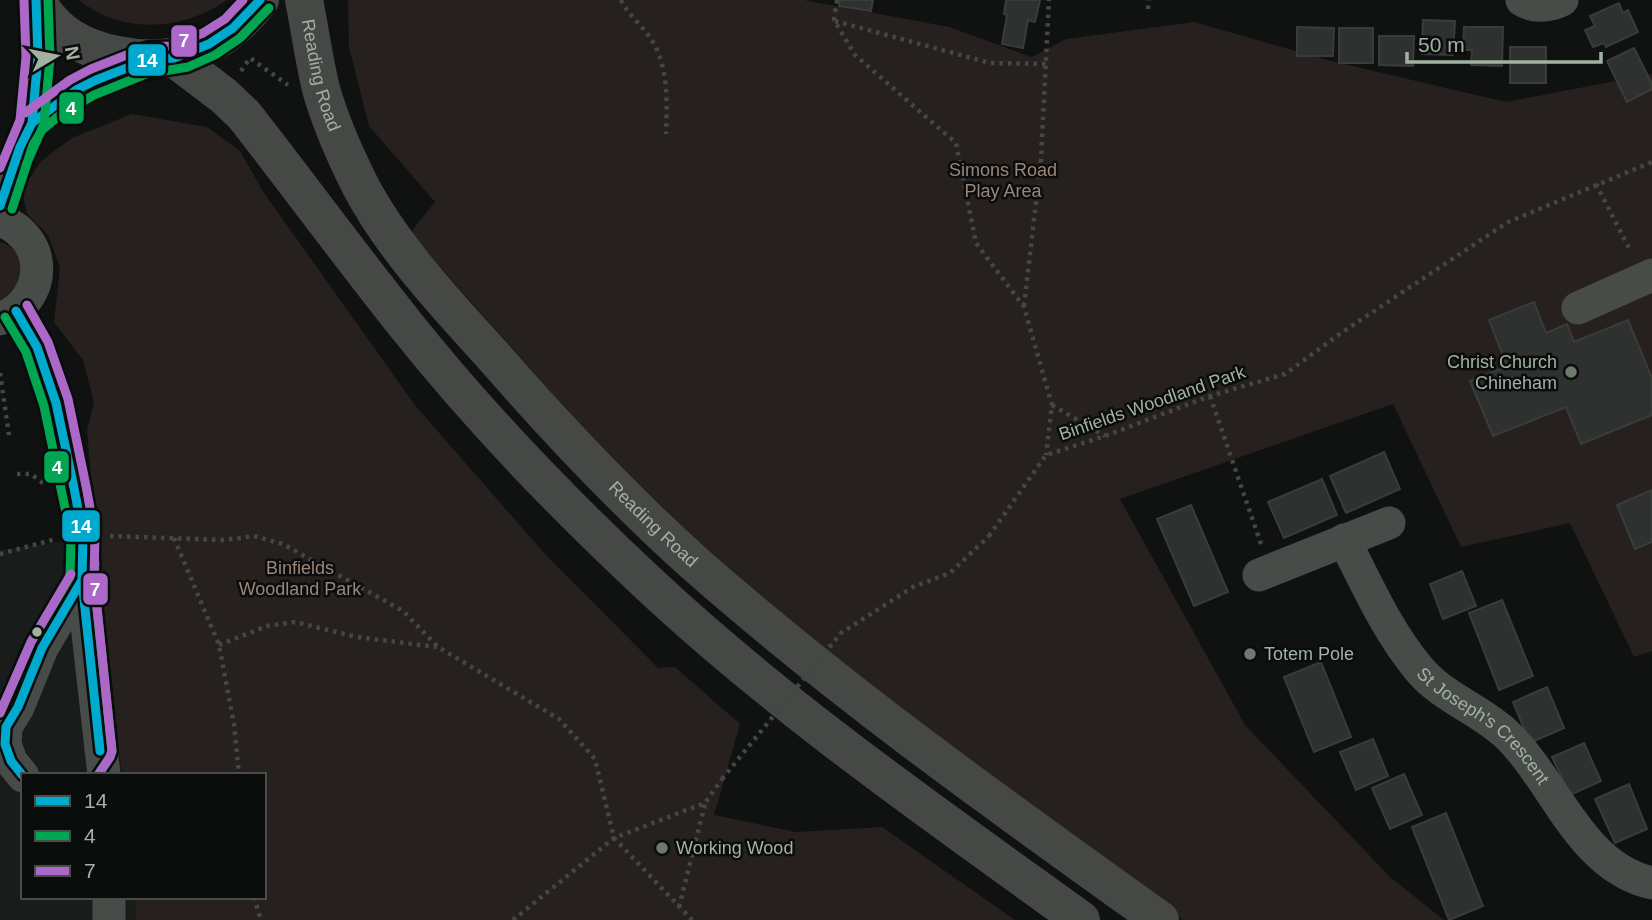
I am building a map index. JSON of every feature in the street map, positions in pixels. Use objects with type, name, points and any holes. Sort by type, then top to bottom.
[{"type":"highway","points":[[36,0],[55,27],[71,40],[107,53],[162,59],[192,52],[218,38],[245,17],[260,0]]},
{"type":"highway","name":"Reading Road","points":[[304,0],[322,93],[361,187],[393,236],[514,381],[639,511],[710,577],[839,685],[1160,920]]},
{"type":"highway","points":[[162,59],[224,96],[252,125],[450,379],[536,471],[649,584],[759,681],[846,749],[1081,920]]},
{"type":"street","points":[[0,206],[20,147],[32,123],[38,57],[36,0]]},
{"type":"street","points":[[1522,0],[1543,5],[1562,0]]},
{"type":"street","points":[[32,123],[76,90],[162,59]]},
{"type":"street","points":[[0,220],[18,229],[29,241],[35,255],[35,286],[27,300],[8,315],[37,348],[56,403],[83,536],[82,580],[96,767]]},
{"type":"street","points":[[1578,308],[1648,276]]},
{"type":"street","points":[[1273,569],[1389,523]]},
{"type":"street","name":"St Joseph's Crescent","points":[[1344,540],[1388,626],[1420,671],[1457,701],[1504,732],[1529,760],[1580,835],[1608,862],[1652,883]]},
{"type":"street","points":[[21,774],[11,761],[5,744],[6,727],[18,707],[42,648],[82,580]]},
{"type":"street","points":[[109,899],[109,920]]},
{"type":"path","points":[[621,0],[653,41],[664,73],[667,92],[666,134]]},
{"type":"path","points":[[837,0],[834,20],[855,55],[956,144],[976,243],[1024,307],[1052,405],[1046,455]]},
{"type":"path","points":[[1024,307],[1041,159],[1049,0]]},
{"type":"path","points":[[1148,9],[1149,0]]},
{"type":"path","points":[[834,20],[990,62],[1046,64]]},
{"type":"path","points":[[224,96],[250,58],[305,96],[322,93]]},
{"type":"path","name":"Binfields Woodland Park","points":[[705,803],[841,633],[913,587],[950,573],[989,536],[1046,455],[1210,396],[1285,374],[1341,332],[1508,222],[1652,162]]},
{"type":"path","points":[[1596,184],[1648,276]]},
{"type":"path","points":[[0,373],[9,435]]},
{"type":"path","points":[[1210,396],[1264,552],[1287,550],[1273,569]]},
{"type":"path","points":[[1052,405],[1105,436]]},
{"type":"path","points":[[17,474],[31,474],[44,484]]},
{"type":"path","points":[[100,536],[223,540],[254,536],[283,544],[403,611],[438,647],[559,719],[595,759],[614,838],[692,920]]},
{"type":"path","points":[[0,555],[61,538]]},
{"type":"path","points":[[174,538],[219,645],[234,724],[239,773]]},
{"type":"path","points":[[219,645],[267,626],[295,622],[357,637],[438,647]]},
{"type":"path","points":[[513,920],[614,838],[705,803]]},
{"type":"path","points":[[679,908],[705,803]]},
{"type":"path","points":[[255,899],[261,920]]},
{"type":"shaded area","points":[[100,536],[111,707],[123,773],[21,773],[21,899],[136,899],[136,920],[0,920],[0,550]]},
{"type":"green space","points":[[79,0],[227,0],[191,18],[153,25],[114,19]]},
{"type":"green space","name":"Simons Road Play Area","points":[[348,0],[804,0],[949,27],[1032,57],[1066,39],[1194,22],[1331,61],[1506,102],[1652,74],[1652,651],[1634,657],[1570,523],[1461,547],[1393,404],[1120,499],[1245,725],[1390,877],[1444,920],[1183,920],[833,669],[614,463],[410,233],[435,202],[369,126],[349,47]]},
{"type":"green space","name":"Binfields Woodland Park","points":[[132,114],[207,127],[240,151],[262,190],[414,404],[544,553],[658,668],[675,667],[740,724],[714,815],[796,832],[882,827],[1015,920],[136,920],[136,899],[266,899],[266,773],[123,773],[111,707],[87,430],[94,403],[83,360],[54,322],[60,267],[48,235],[27,214],[22,190],[41,161],[72,138]]},
{"type":"green space","points":[[0,242],[17,253],[22,271],[16,288],[0,300]]},
{"type":"building","points":[[840,0],[873,0],[871,11],[839,6]]},
{"type":"building","points":[[1006,0],[1040,0],[1035,22],[1028,20],[1023,48],[1002,44],[1007,15],[1004,14]]},
{"type":"building","points":[[1619,3],[1623,13],[1628,10],[1638,32],[1606,47],[1604,43],[1593,47],[1585,30],[1595,26],[1590,16]]},
{"type":"building","points":[[1423,20],[1455,21],[1453,55],[1422,54]]},
{"type":"building","points":[[1297,27],[1334,28],[1333,56],[1297,56]]},
{"type":"building","points":[[1464,27],[1503,27],[1502,66],[1471,65],[1472,50],[1463,50]]},
{"type":"building","points":[[1339,28],[1373,28],[1373,63],[1339,63]]},
{"type":"building","points":[[1379,36],[1414,36],[1413,66],[1379,65]]},
{"type":"building","points":[[1510,47],[1546,47],[1546,83],[1510,83]]},
{"type":"building","points":[[1634,48],[1652,89],[1627,102],[1607,61]]},
{"type":"building","name":"Christ Church Chineham","points":[[1534,302],[1546,333],[1567,324],[1574,342],[1628,320],[1652,378],[1652,415],[1581,444],[1566,407],[1493,436],[1470,381],[1507,366],[1489,320]]},
{"type":"building","points":[[1384,452],[1400,489],[1346,513],[1330,476]]},
{"type":"building","points":[[1322,479],[1337,515],[1284,538],[1268,502]]},
{"type":"building","points":[[1652,490],[1652,542],[1635,549],[1617,505]]},
{"type":"building","points":[[1191,505],[1228,592],[1194,606],[1157,519]]},
{"type":"building","points":[[1462,571],[1476,606],[1443,619],[1430,584]]},
{"type":"building","points":[[1502,600],[1533,676],[1499,690],[1469,613]]},
{"type":"building","points":[[1321,662],[1351,737],[1314,752],[1284,677]]},
{"type":"building","points":[[1547,687],[1564,728],[1530,743],[1513,702]]},
{"type":"building","points":[[1373,739],[1388,776],[1356,790],[1340,752]]},
{"type":"building","points":[[1584,743],[1601,781],[1570,795],[1552,757]]},
{"type":"building","points":[[1404,774],[1422,815],[1390,829],[1372,788]]},
{"type":"building","points":[[1629,784],[1647,829],[1615,843],[1595,799]]},
{"type":"building","points":[[1446,813],[1483,906],[1449,920],[1412,827]]},
{"type":"transit line","name":"7","points":[[0,168],[20,120],[26,57],[24,0]]},
{"type":"transit line","name":"14","points":[[0,206],[20,147],[32,123],[38,57],[36,0]]},
{"type":"transit line","name":"4","points":[[26,165],[44,124],[50,58],[48,0]]},
{"type":"transit line","name":"7","points":[[25,113],[70,80],[91,69],[147,47],[171,46],[203,33],[225,19],[243,0]]},
{"type":"transit line","name":"14","points":[[32,123],[76,90],[96,80],[150,59],[174,58],[209,44],[233,28],[260,0]]},
{"type":"transit line","name":"4","points":[[12,209],[33,145],[42,130],[61,114],[94,95],[146,74],[188,67],[215,55],[240,38],[269,8]]},
{"type":"transit line","name":"7","points":[[27,305],[48,342],[68,399],[95,535],[94,579],[112,751],[99,773]]},
{"type":"transit line","name":"14","points":[[16,311],[37,347],[56,403],[74,488],[83,536],[82,580],[100,751]]},
{"type":"transit line","name":"4","points":[[0,713],[31,642],[70,577],[71,537],[44,406],[26,352],[5,317]]},
{"type":"transit line","name":"4","points":[[95,563],[94,580],[112,751],[99,773]]},
{"type":"transit line","name":"7","points":[[0,713],[31,642],[71,574]]},
{"type":"transit line","name":"14","points":[[21,774],[11,761],[5,744],[6,727],[18,707],[42,648],[82,580]]},
{"type":"place","name":"Christ Church Chineham","points":[[1571,372]]},
{"type":"place","name":"Totem Pole","points":[[1250,654]]},
{"type":"place","name":"Working Wood","points":[[662,848]]}]
